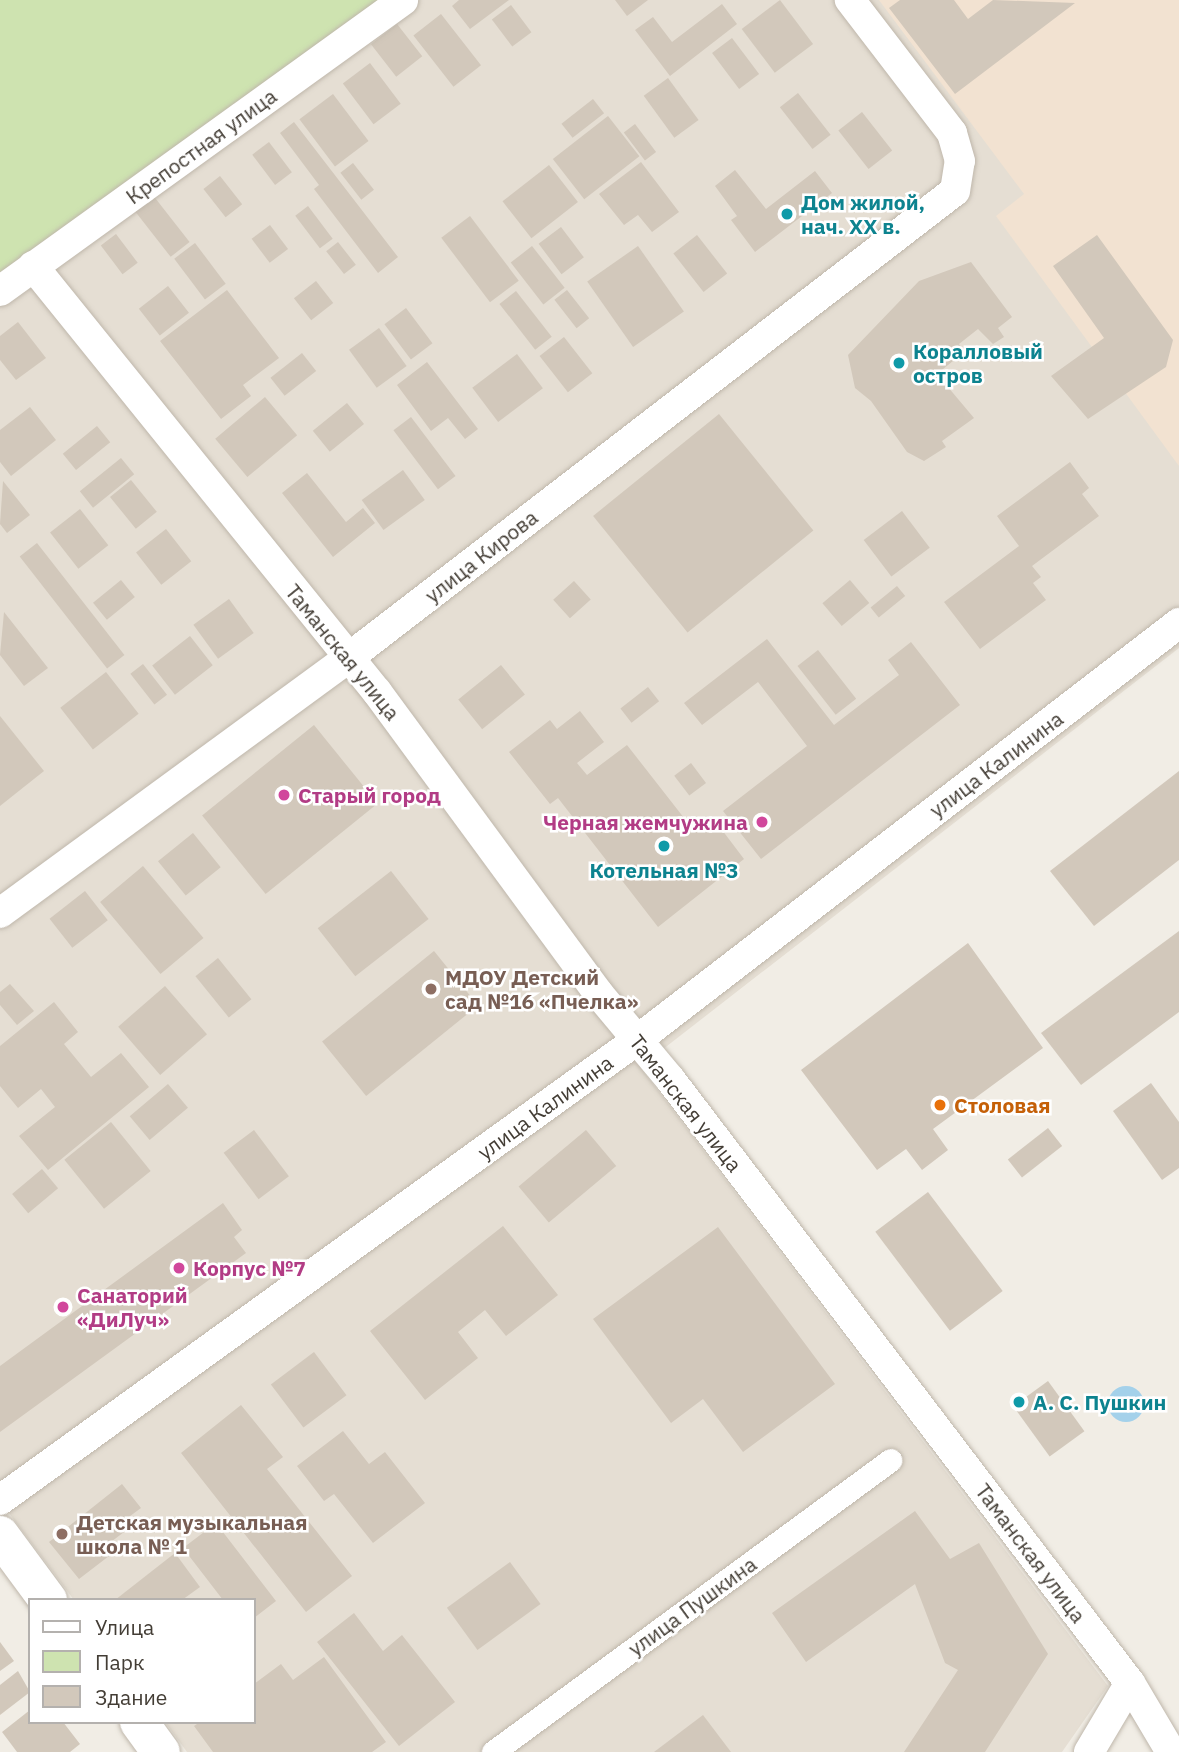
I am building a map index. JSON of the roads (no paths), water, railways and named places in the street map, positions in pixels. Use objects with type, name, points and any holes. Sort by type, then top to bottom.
[{"type":"street","name":"Крепостная улица","points":[[0,291],[403,0]]},
{"type":"street","name":"улица Кирова","points":[[0,913],[347,659],[955,191],[960,161],[952,133],[850,0]]},
{"type":"street","name":"Таманская улица","points":[[33,266],[347,659],[1130,1684],[1171,1752]]},
{"type":"street","name":"улица Калинина","points":[[0,1500],[637,1040],[1179,623]]},
{"type":"street","name":"улица Пушкина","points":[[493,1752],[891,1460]]},
{"type":"street","points":[[0,1535],[47,1598]]},
{"type":"street","points":[[1089,1752],[1130,1684]]},
{"type":"street","points":[[140,1724],[161,1752]]},
{"type":"water","points":[[1126,1386],[1139,1391],[1144,1404],[1139,1417],[1126,1422],[1113,1417],[1108,1404],[1113,1391]]},
{"type":"place","name":"Дом жилой, нач. XX в.","points":[[787,214]]},
{"type":"place","name":"Коралловый остров","points":[[899,363]]},
{"type":"place","name":"Старый город","points":[[284,795]]},
{"type":"place","name":"Черная жемчужина","points":[[762,822]]},
{"type":"place","name":"Котельная №3","points":[[664,846]]},
{"type":"place","name":"МДОУ Детский сад №16 «Пчелка»","points":[[431,989]]},
{"type":"place","name":"Столовая","points":[[940,1105]]},
{"type":"place","name":"Корпус №7","points":[[179,1268]]},
{"type":"place","name":"Санаторий «ДиЛуч»","points":[[63,1307]]},
{"type":"place","name":"А. С. Пушкин","points":[[1019,1402]]},
{"type":"place","name":"Детская музыкальная школа № 1","points":[[62,1534]]}]
